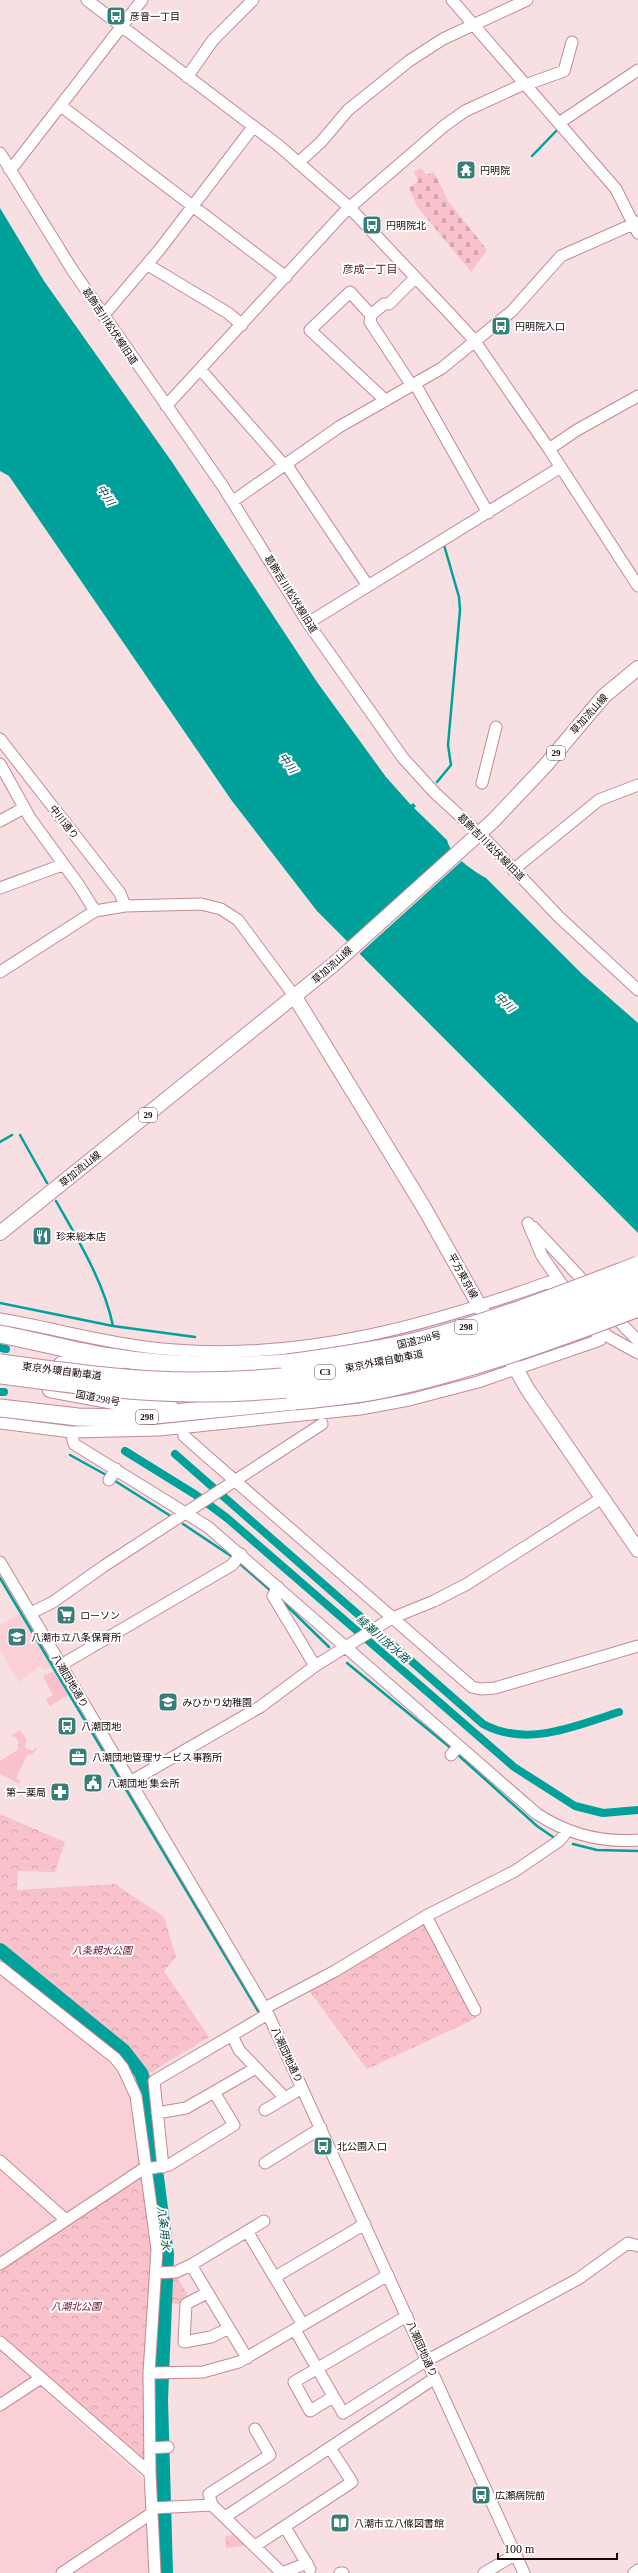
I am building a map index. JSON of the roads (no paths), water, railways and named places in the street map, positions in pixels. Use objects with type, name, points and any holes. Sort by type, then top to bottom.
[{"type":"highway","name":"国道298号","points":[[0,1357],[61,1364],[163,1368],[288,1363],[374,1350],[457,1330],[536,1304],[638,1265]]},
{"type":"highway","name":"東京外環自動車道","points":[[0,1363],[111,1376],[191,1381],[240,1380],[343,1370],[395,1360],[490,1335],[638,1280]]},
{"type":"highway","name":"東京外環自動車道","points":[[0,1376],[114,1389],[184,1393],[241,1392],[301,1387],[384,1375],[436,1363],[536,1332],[638,1293]]},
{"type":"highway","name":"国道298号","points":[[0,1408],[78,1416],[124,1418],[269,1404],[389,1388],[438,1376],[543,1344],[638,1308]]},
{"type":"highway","name":"国道298号","points":[[0,1334],[109,1357],[148,1362],[213,1367]]},
{"type":"highway","name":"国道298号","points":[[0,1382],[57,1390],[132,1404],[197,1406],[269,1404]]},
{"type":"main road","name":"草加流山線","points":[[0,1233],[333,965],[476,836],[545,766],[604,696],[638,668]]},
{"type":"main road","name":"平方東京線","points":[[295,997],[423,1206],[517,1370],[638,1550]]},
{"type":"street","points":[[87,0],[124,26],[187,77],[254,127],[350,207],[474,340],[549,449],[638,586]]},
{"type":"street","points":[[9,169],[16,163],[124,26],[142,0]]},
{"type":"street","points":[[187,77],[213,40],[253,0]]},
{"type":"street","points":[[233,501],[339,427],[442,368],[474,340],[512,311],[561,256],[637,227],[616,190],[452,0]]},
{"type":"street","points":[[298,163],[321,142],[348,110],[376,87],[443,39],[527,0]]},
{"type":"street","points":[[166,406],[350,207],[460,115],[525,85],[564,71],[572,42]]},
{"type":"street","points":[[559,123],[638,70]]},
{"type":"street","points":[[61,106],[286,277]]},
{"type":"street","points":[[103,316],[148,265],[254,127]]},
{"type":"street","name":"葛飾吉川松伏線旧道","points":[[0,153],[103,316],[233,501],[308,623],[403,758],[476,836],[513,870],[559,917],[638,990]]},
{"type":"street","points":[[148,265],[228,313],[242,325]]},
{"type":"street","points":[[415,278],[389,304],[384,304],[371,315],[370,322],[413,385],[488,513]]},
{"type":"street","points":[[371,315],[350,292],[310,330],[385,400]]},
{"type":"street","points":[[200,369],[285,465],[368,586]]},
{"type":"street","points":[[549,449],[577,430],[638,396]]},
{"type":"street","points":[[308,623],[561,467]]},
{"type":"street","points":[[482,782],[496,727]]},
{"type":"street","name":"中川通り","points":[[0,739],[120,893],[126,906]]},
{"type":"street","points":[[0,764],[3,776],[62,865],[78,884],[95,911]]},
{"type":"street","points":[[513,870],[600,800],[638,785]]},
{"type":"street","points":[[0,821],[24,808]]},
{"type":"street","points":[[0,888],[62,865]]},
{"type":"street","points":[[0,972],[95,911],[126,906],[201,904],[221,909],[243,925],[295,997]]},
{"type":"street","points":[[638,1341],[570,1265],[528,1223],[542,1256],[570,1298],[574,1309],[608,1337],[638,1353]]},
{"type":"street","points":[[0,1319],[132,1346],[193,1352],[236,1352],[298,1347],[367,1336],[480,1307],[549,1282],[554,1285],[601,1338],[600,1340],[517,1370],[450,1390],[360,1409],[183,1428],[71,1432],[0,1423]]},
{"type":"street","points":[[31,1613],[53,1602],[92,1574],[322,1424]]},
{"type":"street","points":[[183,1428],[184,1436],[231,1483],[392,1618],[461,1680],[480,1689],[495,1688],[638,1646]]},
{"type":"street","points":[[71,1432],[74,1444],[112,1475],[192,1509],[238,1558],[276,1591],[351,1645],[456,1750],[537,1814],[568,1830],[600,1839],[638,1840]]},
{"type":"street","points":[[130,1782],[260,1707],[315,1666],[384,1626],[392,1618],[434,1601],[467,1584],[602,1498]]},
{"type":"street","points":[[61,1665],[238,1558]]},
{"type":"street","name":"八潮団地通り","points":[[0,1562],[266,2011],[524,2573]]},
{"type":"street","points":[[276,1591],[315,1666]]},
{"type":"street","points":[[162,2167],[154,2081],[232,2036],[266,2011],[426,1916],[515,1871],[559,1840],[568,1830]]},
{"type":"street","points":[[426,1916],[475,2010]]},
{"type":"street","points":[[0,1967],[104,2047],[123,2068],[136,2096],[157,2248],[152,2374],[153,2448],[150,2473],[154,2510],[155,2573]]},
{"type":"street","points":[[232,2036],[239,2050],[285,2098]]},
{"type":"street","points":[[157,2113],[186,2108],[256,2068]]},
{"type":"street","points":[[265,2110],[302,2088]]},
{"type":"street","points":[[0,2264],[146,2168],[162,2167],[234,2125],[214,2092]]},
{"type":"street","points":[[265,2163],[321,2128]]},
{"type":"street","points":[[0,2161],[66,2220]]},
{"type":"street","points":[[156,2273],[176,2272],[191,2265],[264,2221]]},
{"type":"street","points":[[275,2277],[365,2224]]},
{"type":"street","points":[[247,2231],[275,2277],[317,2368],[343,2413],[427,2360],[578,2279],[628,2243],[638,2246]]},
{"type":"street","points":[[191,2265],[247,2358]]},
{"type":"street","points":[[152,2374],[174,2374],[216,2369],[247,2358],[388,2275]]},
{"type":"street","points":[[207,2293],[186,2304],[184,2342],[211,2337],[229,2328]]},
{"type":"street","points":[[333,2397],[310,2411],[294,2382],[407,2316]]},
{"type":"street","points":[[0,2342],[150,2473]]},
{"type":"street","points":[[0,2405],[41,2378]]},
{"type":"street","points":[[225,2517],[435,2378]]},
{"type":"street","points":[[255,2429],[270,2455],[208,2494],[212,2505],[282,2573],[308,2566],[285,2527]]},
{"type":"street","points":[[153,2448],[168,2447]]},
{"type":"street","points":[[255,2546],[352,2482],[330,2448]]},
{"type":"street","points":[[62,2573],[154,2510],[212,2505]]},
{"type":"street","points":[[484,2573],[516,2554]]},
{"type":"street","points":[[634,2573],[638,2570]]},
{"type":"water","name":"中川","points":[[0,208],[44,281],[172,462],[317,682],[386,777],[411,805],[413,803],[416,806],[414,808],[447,840],[449,846],[457,857],[486,878],[582,974],[638,1023],[638,1233],[317,911],[232,801],[9,476],[0,471]]},
{"type":"waterway","points":[[532,156],[560,127]]},
{"type":"waterway","points":[[437,782],[451,765],[448,745],[460,610],[459,597],[444,545]]},
{"type":"waterway","points":[[0,1142],[12,1135]]},
{"type":"waterway","points":[[20,1135],[47,1183]]},
{"type":"waterway","points":[[56,1201],[97,1277],[113,1326]]},
{"type":"waterway","points":[[0,1303],[113,1326],[195,1337]]},
{"type":"waterway","name":"綾瀬川放水路","points":[[0,1348],[6,1349]]},
{"type":"waterway","name":"綾瀬川放水路","points":[[125,1451],[196,1495],[227,1518],[514,1767],[575,1806],[603,1813],[638,1810]]},
{"type":"waterway","name":"綾瀬川放水路","points":[[175,1454],[483,1724],[500,1731],[517,1734],[534,1734],[568,1728],[619,1712]]},
{"type":"waterway","points":[[70,1455],[108,1476]]},
{"type":"waterway","points":[[112,1479],[169,1515]]},
{"type":"waterway","points":[[183,1524],[234,1558]]},
{"type":"waterway","points":[[239,1563],[271,1591]]},
{"type":"waterway","points":[[0,1578],[258,2011]]},
{"type":"waterway","points":[[281,1600],[329,1647]]},
{"type":"waterway","points":[[347,1663],[452,1749]]},
{"type":"waterway","points":[[457,1754],[537,1826],[553,1837]]},
{"type":"waterway","points":[[573,1844],[597,1850],[638,1851]]},
{"type":"waterway","name":"八条用水","points":[[0,1950],[124,2051],[141,2073],[145,2084],[167,2255],[161,2400],[166,2573]]},
{"type":"place","name":"彦音一丁目","points":[[116,16]]},
{"type":"place","name":"円明院","points":[[466,170]]},
{"type":"place","name":"円明院北","points":[[372,225]]},
{"type":"place","name":"円明院入口","points":[[501,326]]},
{"type":"place","name":"珍来総本店","points":[[42,1236]]},
{"type":"place","name":"ローソン","points":[[66,1615]]},
{"type":"place","name":"八潮市立八条保育所","points":[[17,1637]]},
{"type":"place","name":"みひかり幼稚園","points":[[168,1702]]},
{"type":"place","name":"八潮団地","points":[[67,1726]]},
{"type":"place","name":"八潮団地管理サービス事務所","points":[[78,1757]]},
{"type":"place","name":"八潮団地 集会所","points":[[93,1783]]},
{"type":"place","name":"第一薬局","points":[[60,1792]]},
{"type":"place","name":"北公園入口","points":[[323,2146]]},
{"type":"place","name":"広瀬病院前","points":[[481,2495]]},
{"type":"place","name":"八潮市立八條図書館","points":[[340,2523]]},
{"type":"district","name":"彦成一丁目","points":[[370,269]]},
{"type":"park label","name":"八条親水公園","points":[[102,1950]]},
{"type":"park label","name":"八潮北公園","points":[[76,2306]]}]
